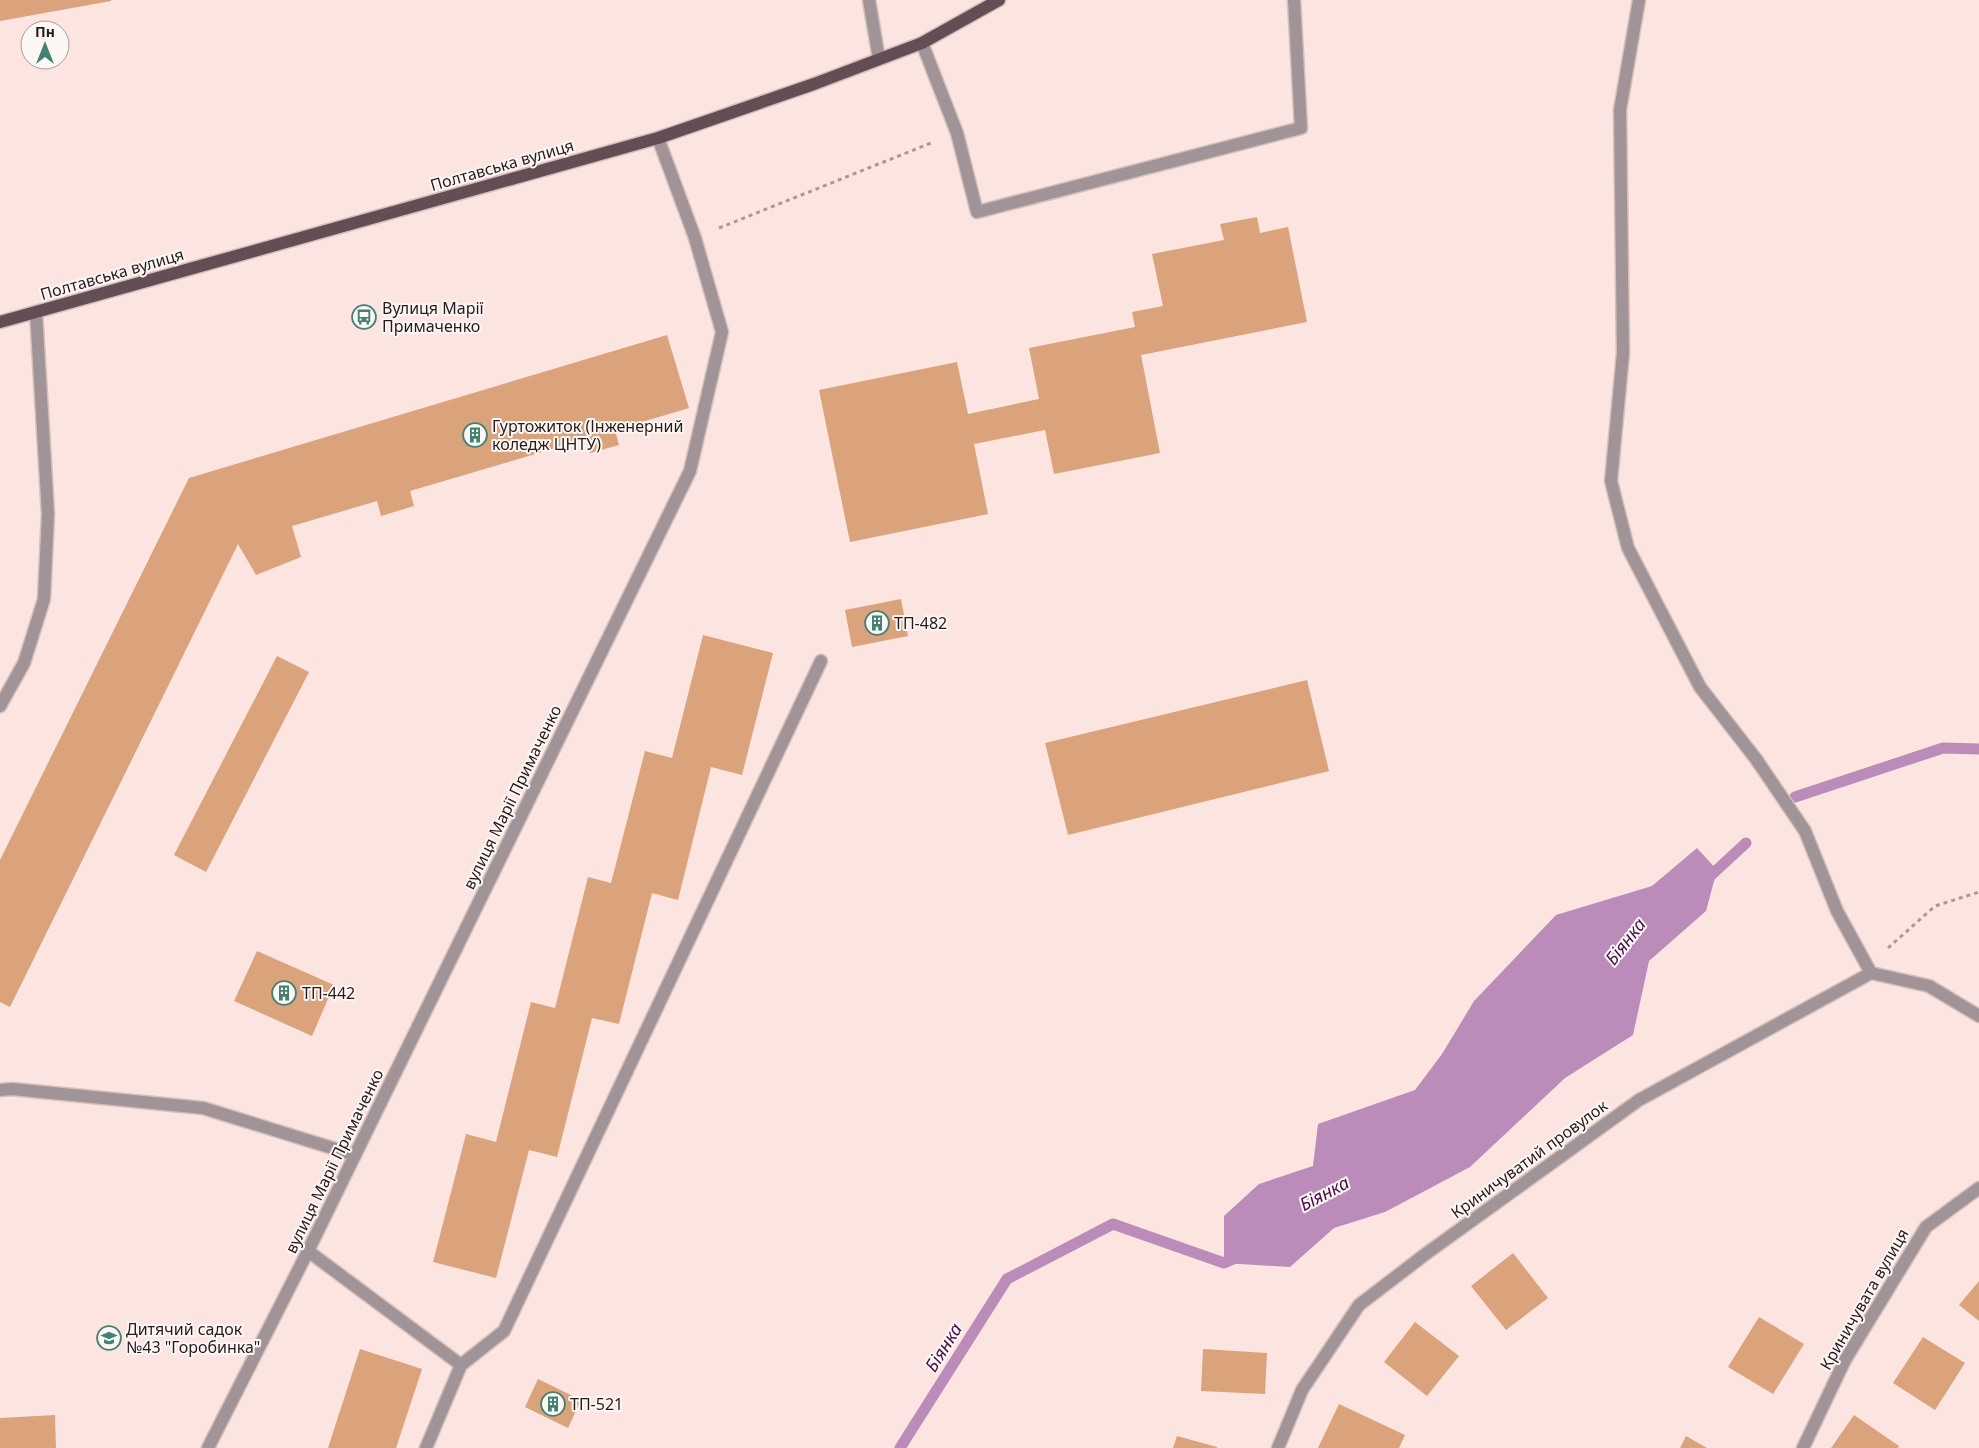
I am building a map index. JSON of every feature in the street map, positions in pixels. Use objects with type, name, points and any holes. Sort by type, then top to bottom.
[{"type":"main road","name":"Полтавська вулиця","points":[[0,322],[658,138],[922,43],[999,0]]},
{"type":"street","points":[[869,0],[879,59]]},
{"type":"street","points":[[922,43],[957,133],[976,212],[1301,128],[1294,0]]},
{"type":"street","points":[[1639,0],[1620,110],[1623,353],[1611,482],[1628,548],[1700,688],[1756,759],[1805,831],[1838,911],[1871,972],[1929,986],[1979,1016]]},
{"type":"street","name":"вулиця Марії Примаченко","points":[[208,1448],[308,1251],[690,471],[722,332],[695,238],[658,138]]},
{"type":"street","points":[[0,706],[24,663],[44,600],[48,514],[36,312]]},
{"type":"street","points":[[426,1448],[460,1365],[504,1331],[821,661]]},
{"type":"street","name":"Криничуватий провулок","points":[[1278,1448],[1302,1390],[1359,1305],[1427,1253],[1639,1100],[1871,972]]},
{"type":"street","points":[[0,1090],[12,1089],[203,1108],[355,1155]]},
{"type":"street","name":"Криничувата вулиця","points":[[1803,1448],[1845,1360],[1926,1227],[1979,1188]]},
{"type":"street","points":[[308,1251],[460,1365]]},
{"type":"path","points":[[695,238],[957,133]]},
{"type":"path","points":[[1886,950],[1935,906],[1979,892]]},
{"type":"water","points":[[1697,848],[1717,870],[1706,911],[1649,961],[1633,1035],[1565,1078],[1470,1167],[1385,1212],[1334,1228],[1290,1267],[1224,1263],[1224,1216],[1259,1184],[1313,1166],[1318,1124],[1415,1090],[1442,1054],[1474,1001],[1556,915],[1652,886]]},
{"type":"building","points":[[0,0],[111,0],[111,1],[0,21]]},
{"type":"building","points":[[1257,217],[1260,233],[1288,227],[1307,322],[1141,355],[1160,453],[1054,474],[1045,430],[974,444],[988,514],[850,542],[819,390],[957,362],[968,414],[1039,399],[1029,348],[1135,327],[1132,312],[1163,306],[1152,254],[1224,240],[1220,224]]},
{"type":"building","points":[[667,335],[689,408],[615,430],[619,445],[590,453],[586,439],[410,491],[414,506],[381,516],[377,501],[292,526],[301,557],[256,575],[238,544],[10,1007],[0,1002],[0,860],[189,478]]},
{"type":"building","name":"ТП-482","points":[[901,599],[908,636],[852,647],[845,610]]},
{"type":"building","points":[[703,635],[773,653],[742,775],[711,767],[678,900],[652,893],[619,1024],[592,1018],[557,1157],[529,1150],[496,1278],[433,1262],[466,1134],[496,1142],[531,1002],[555,1008],[588,877],[611,883],[645,751],[672,758]]},
{"type":"building","points":[[277,656],[309,672],[206,872],[174,855]]},
{"type":"building","points":[[1307,680],[1329,771],[1068,835],[1045,743]]},
{"type":"building","name":"ТП-442","points":[[257,951],[334,985],[312,1036],[234,1001]]},
{"type":"building","points":[[1513,1253],[1548,1298],[1506,1330],[1471,1286]]},
{"type":"building","points":[[1979,1281],[1979,1321],[1959,1305]]},
{"type":"building","points":[[1759,1317],[1804,1344],[1773,1394],[1728,1367]]},
{"type":"building","points":[[1415,1322],[1459,1356],[1427,1396],[1384,1362]]},
{"type":"building","points":[[1923,1337],[1965,1363],[1935,1410],[1893,1383]]},
{"type":"building","points":[[360,1349],[422,1369],[396,1448],[328,1448]]},
{"type":"building","points":[[1203,1349],[1267,1353],[1265,1394],[1201,1391]]},
{"type":"building","name":"ТП-521","points":[[538,1379],[581,1400],[568,1428],[525,1407]]},
{"type":"building","points":[[1339,1404],[1405,1435],[1399,1448],[1318,1448]]},
{"type":"building","points":[[55,1415],[56,1448],[0,1448],[0,1418]]},
{"type":"building","points":[[1854,1415],[1899,1446],[1898,1448],[1831,1448]]},
{"type":"building","points":[[1177,1436],[1217,1447],[1217,1448],[1173,1448]]},
{"type":"building","points":[[1686,1436],[1707,1448],[1680,1448]]},
{"type":"waterway","name":"Біянка","points":[[1795,797],[1943,748],[1979,749]]},
{"type":"waterway","name":"Біянка","points":[[1707,879],[1746,843]]},
{"type":"waterway","name":"Біянка","points":[[900,1448],[1007,1279],[1113,1224],[1224,1263],[1238,1257]]},
{"type":"place","name":"Вулиця Марії Примаченко","points":[[364,317]]},
{"type":"place","name":"Гуртожиток (Інженерний коледж ЦНТУ)","points":[[475,435]]},
{"type":"place","name":"ТП-482","points":[[877,623]]},
{"type":"place","name":"ТП-442","points":[[284,993]]},
{"type":"place","name":"Дитячий садок №43 \"Горобинка\"","points":[[109,1338]]},
{"type":"place","name":"ТП-521","points":[[553,1404]]}]
